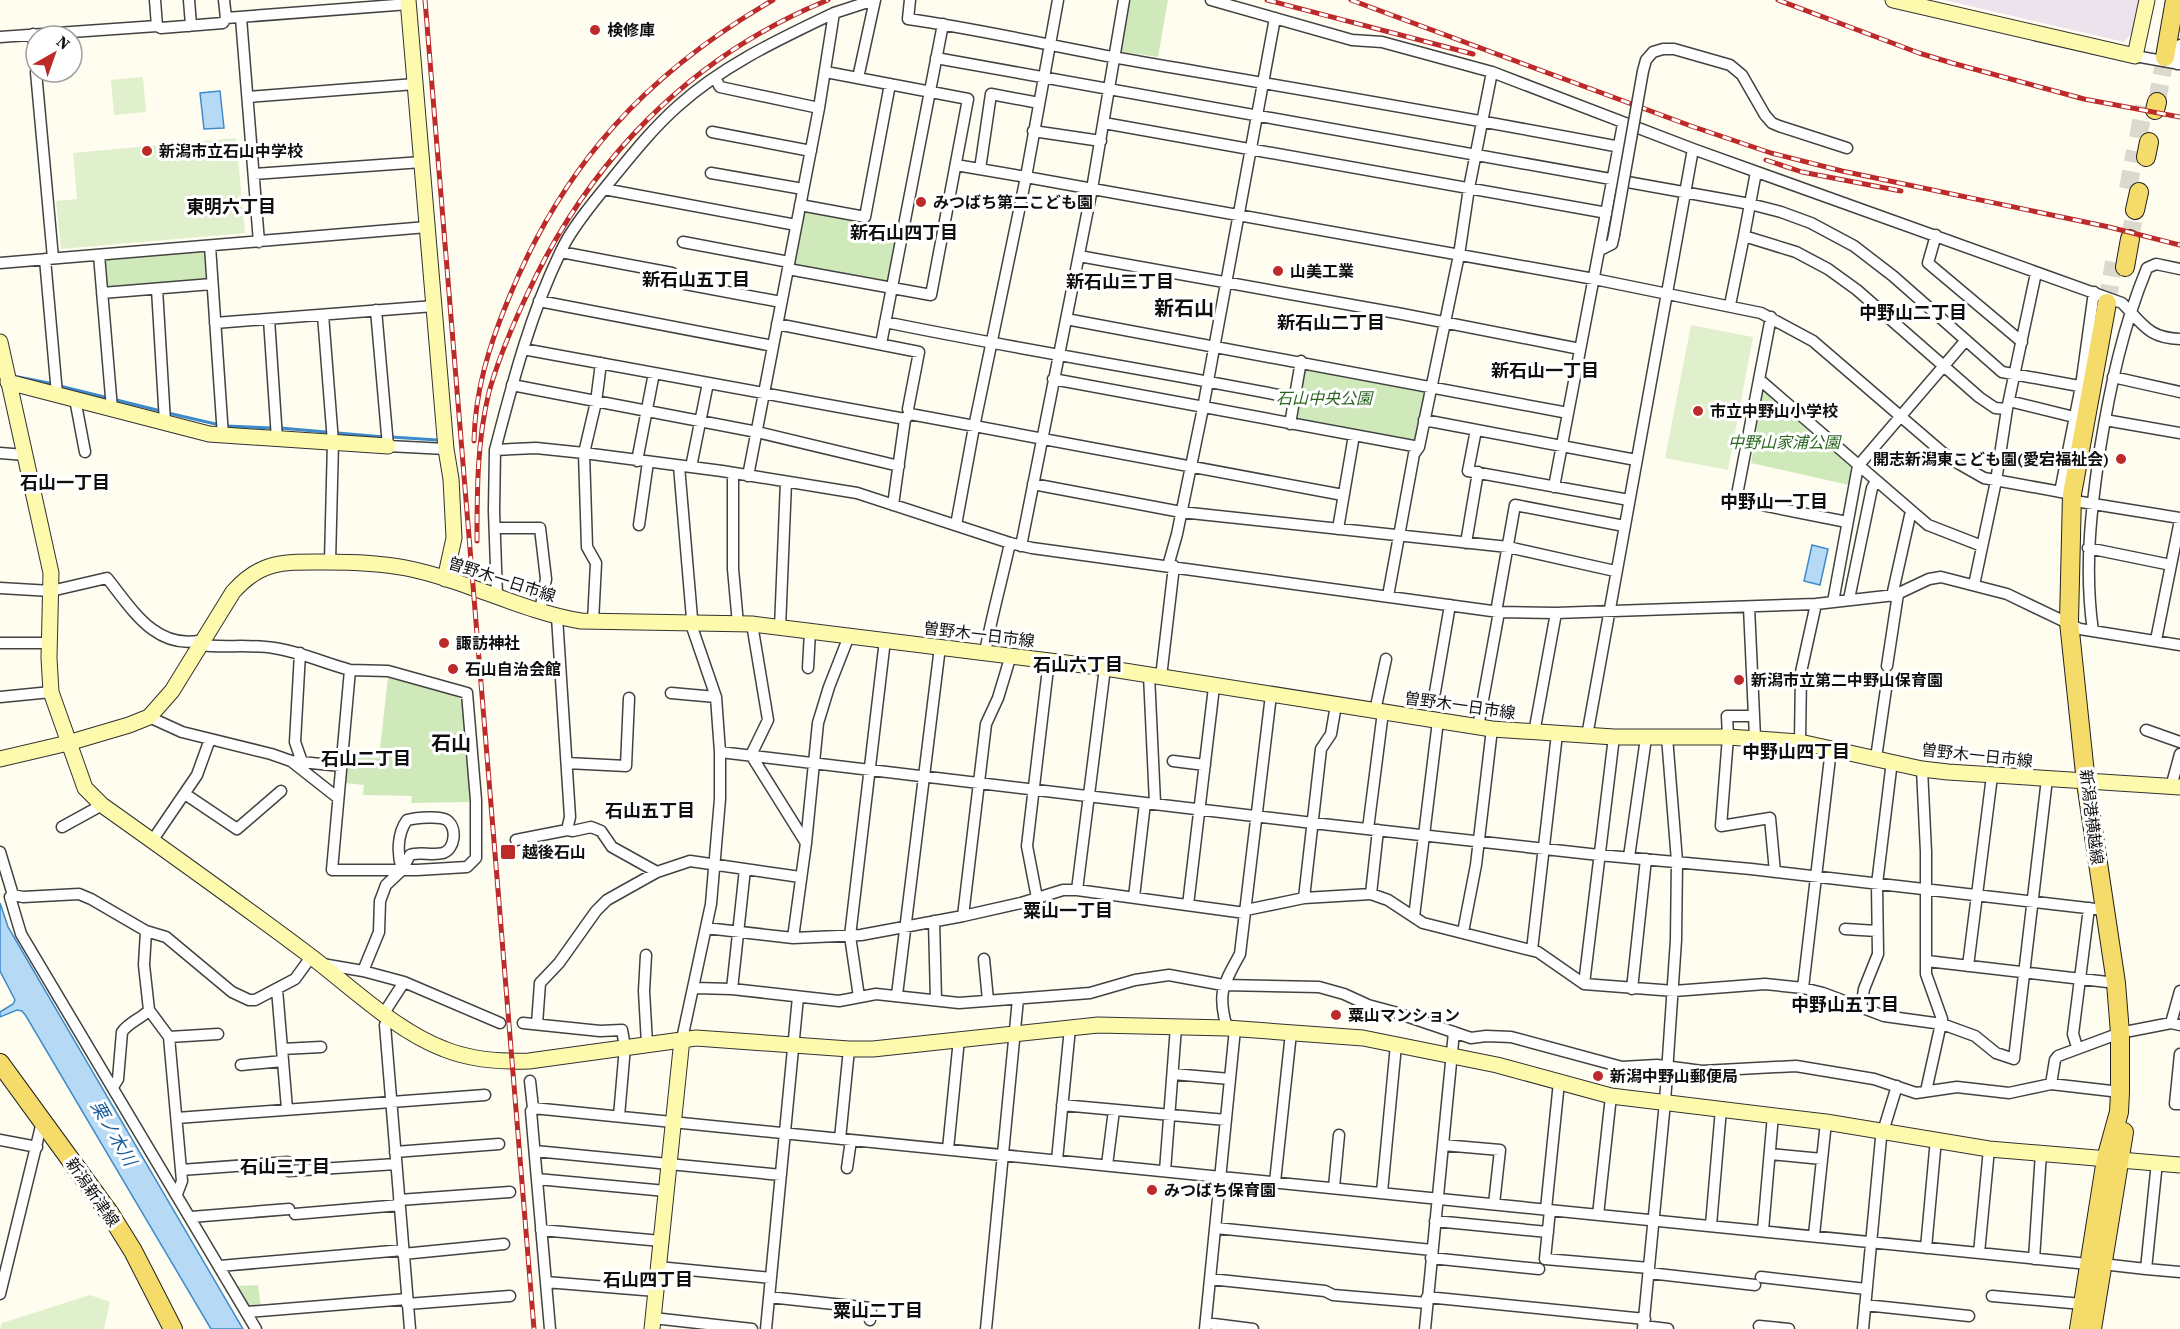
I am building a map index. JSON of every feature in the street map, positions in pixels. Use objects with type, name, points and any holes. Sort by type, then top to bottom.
[{"type":"main road","points":[[2164,0],[2169,60]]},
{"type":"main road","points":[[2169,60],[2175,0]]},
{"type":"main road","points":[[2120,264],[2125,237]]},
{"type":"main road","name":"新潟港横越線","points":[[2092,1329],[2095,1264],[2113,1160],[2125,1032],[2116,983],[2097,909],[2076,498],[2079,418],[2085,387],[2112,304]]},
{"type":"main road","name":"新潟港横越線","points":[[2076,498],[2112,304]]},
{"type":"main road","name":"新潟港横越線","points":[[2090,783],[2123,964],[2130,1094],[2113,1160]]},
{"type":"main road","name":"新潟新津線","points":[[0,1064],[110,1214],[133,1251],[173,1329]]},
{"type":"main road","name":"新潟港横越線","points":[[2079,1329],[2082,1304],[2095,1264]]},
{"type":"street","points":[[155,0],[157,26]]},
{"type":"street","points":[[189,0],[191,25]]},
{"type":"street","points":[[84,31],[223,23],[226,18],[224,0]]},
{"type":"street","points":[[497,596],[495,450],[512,385],[539,301],[561,252],[604,189],[635,150],[678,105],[727,69],[788,35],[834,13],[874,0],[858,78]]},
{"type":"street","points":[[910,0],[908,19],[1481,120],[1620,147]]},
{"type":"street","points":[[956,525],[1026,177],[1058,0]]},
{"type":"street","points":[[1021,546],[1092,189],[1124,0]]},
{"type":"street","points":[[1211,0],[1352,39],[1382,42],[1492,72],[1623,124],[1936,235],[2036,273],[2112,304],[2151,333],[2180,339]]},
{"type":"street","points":[[1893,0],[1916,3],[2135,56],[2169,60],[2180,45]]},
{"type":"street","points":[[2135,56],[2147,0]]},
{"type":"street","points":[[226,18],[409,2],[446,449],[451,479],[454,538],[445,579]]},
{"type":"street","points":[[748,476],[826,72],[834,13]]},
{"type":"street","points":[[241,18],[259,242]]},
{"type":"street","points":[[1134,897],[1150,803],[1155,676],[1171,566],[1203,408],[1275,18]]},
{"type":"street","points":[[880,344],[943,24]]},
{"type":"street","points":[[0,37],[24,35]]},
{"type":"street","points":[[1600,250],[1612,244],[1642,71],[1646,60],[1653,52],[1674,49],[1735,67],[1742,75],[1764,115],[1772,123],[1847,148]]},
{"type":"street","points":[[936,58],[1750,204],[1781,212],[1854,246],[1893,276],[2002,372],[2085,387]]},
{"type":"street","points":[[683,242],[931,296],[968,99],[826,72]]},
{"type":"street","points":[[1389,596],[1414,454],[1419,447],[1459,255],[1481,120],[1492,72]]},
{"type":"street","points":[[715,78],[720,87],[819,108]]},
{"type":"street","points":[[37,84],[57,394]]},
{"type":"street","points":[[248,97],[415,84]]},
{"type":"street","points":[[800,205],[865,217],[890,84]]},
{"type":"street","points":[[980,169],[992,93],[1039,103]]},
{"type":"street","points":[[1104,123],[1607,213]]},
{"type":"street","points":[[1554,487],[1623,124]]},
{"type":"street","points":[[1034,130],[1101,141]]},
{"type":"street","points":[[712,132],[811,152]]},
{"type":"street","points":[[1587,736],[1693,149]]},
{"type":"street","points":[[254,174],[422,162]]},
{"type":"street","points":[[956,165],[1594,279],[1761,312],[1813,341],[1949,458],[1984,478],[2180,519],[2174,562],[2156,640]]},
{"type":"street","points":[[1730,305],[1756,172]]},
{"type":"street","points":[[711,173],[803,189]]},
{"type":"street","points":[[604,189],[796,225]]},
{"type":"street","points":[[0,262],[427,227]]},
{"type":"street","points":[[1936,235],[1928,263],[2022,342]]},
{"type":"street","points":[[1744,236],[1796,252],[1828,269],[1857,290],[1979,397],[1995,408],[2008,405],[2079,418]]},
{"type":"street","points":[[210,246],[223,436]]},
{"type":"street","points":[[561,252],[672,273],[680,283],[781,302]]},
{"type":"street","points":[[99,255],[112,409]]},
{"type":"street","points":[[1079,256],[1445,322],[1580,349]]},
{"type":"street","points":[[2112,304],[2147,268],[2157,264],[2180,269]]},
{"type":"street","points":[[1974,585],[2036,273]]},
{"type":"street","points":[[102,293],[212,285]]},
{"type":"street","points":[[157,289],[165,422]]},
{"type":"street","points":[[539,301],[773,346]]},
{"type":"street","points":[[2081,627],[2088,596],[2088,548],[2076,498],[2105,420],[2120,345],[2112,304]]},
{"type":"street","points":[[215,323],[434,306]]},
{"type":"street","points":[[376,310],[388,446]]},
{"type":"street","points":[[323,315],[333,442],[330,562]]},
{"type":"street","points":[[1771,317],[1736,500],[1847,522]]},
{"type":"street","points":[[269,319],[277,439]]},
{"type":"street","points":[[1066,319],[1568,412]]},
{"type":"street","points":[[885,322],[992,344],[1059,354],[1294,398]]},
{"type":"street","points":[[777,324],[919,352],[893,505]]},
{"type":"street","points":[[1833,602],[1858,465],[1966,340]]},
{"type":"street","points":[[0,342],[4,380],[25,455],[51,573],[49,643],[51,692],[84,788],[102,805],[387,1015],[443,1049],[475,1058],[502,1062],[529,1061],[682,1039],[724,1039],[849,1050],[902,1047],[1098,1025],[1291,1033],[1363,1038],[1452,1055],[1611,1096],[1826,1122],[1989,1149],[2180,1165]]},
{"type":"street","points":[[523,349],[764,393],[974,427],[1343,495]]},
{"type":"street","points":[[1290,424],[1301,361]]},
{"type":"street","points":[[593,622],[596,563],[587,547],[584,453],[596,402],[601,363]]},
{"type":"street","points":[[639,525],[646,410],[654,373]]},
{"type":"street","points":[[2113,377],[2180,392]]},
{"type":"street","points":[[1053,379],[1419,447]]},
{"type":"street","points":[[4,380],[223,436],[446,449]]},
{"type":"street","points":[[1760,380],[1928,525],[1982,546]]},
{"type":"street","points":[[691,467],[708,383]]},
{"type":"street","points":[[512,385],[757,432],[899,466]]},
{"type":"street","points":[[75,399],[85,452]]},
{"type":"street","points":[[1424,420],[1562,444],[1636,460]]},
{"type":"street","points":[[2105,420],[2180,434]]},
{"type":"street","points":[[1476,430],[1468,471],[1629,500]]},
{"type":"street","points":[[1338,529],[1354,435]]},
{"type":"street","points":[[495,450],[536,448],[584,453],[857,493],[1021,546],[1498,612],[1609,612],[1816,604],[1895,595],[1934,578],[1941,578],[2007,594],[2081,627],[2180,645]]},
{"type":"street","points":[[0,453],[25,455]]},
{"type":"street","points":[[679,466],[694,638],[716,696],[720,752],[720,799],[711,904],[682,1039],[653,1324],[752,1329]]},
{"type":"street","points":[[1466,543],[1478,472]]},
{"type":"street","points":[[733,474],[733,569],[768,720],[751,755]]},
{"type":"street","points":[[1849,599],[1872,488],[1876,481]]},
{"type":"street","points":[[780,628],[786,482]]},
{"type":"street","points":[[1033,484],[1181,512],[1508,547],[1615,571]]},
{"type":"street","points":[[1462,932],[1479,841],[1485,728],[1498,612],[1515,505],[1624,526]]},
{"type":"street","points":[[1887,666],[1895,595],[1911,511]]},
{"type":"street","points":[[495,528],[540,528],[546,579],[540,611]]},
{"type":"street","points":[[985,652],[1010,543]]},
{"type":"street","points":[[2088,548],[2174,562]]},
{"type":"street","name":"曽野木一日市線","points":[[0,759],[69,743],[149,717],[172,691],[233,592],[245,578],[256,571],[290,563],[330,562],[406,568],[557,617],[593,622],[745,624],[1049,660],[1485,728],[1557,735],[1755,738],[1800,742],[1922,769],[2090,783],[2176,787]]},
{"type":"street","points":[[0,588],[51,591],[107,578],[142,621],[169,640],[219,647],[270,647],[300,653],[350,670],[388,671],[467,693],[476,800],[477,858],[467,867],[332,870],[350,670]]},
{"type":"street","points":[[1800,742],[1801,672],[1816,604]]},
{"type":"street","points":[[1435,692],[1450,605]]},
{"type":"street","points":[[1749,607],[1755,738]]},
{"type":"street","points":[[1534,733],[1556,613]]},
{"type":"street","points":[[557,617],[570,818],[567,830]]},
{"type":"street","points":[[808,668],[810,632]]},
{"type":"street","points":[[793,939],[806,843],[818,723],[849,636]]},
{"type":"street","points":[[859,997],[849,936],[885,640]]},
{"type":"street","points":[[0,643],[49,643]]},
{"type":"street","points":[[897,995],[940,647]]},
{"type":"street","points":[[300,653],[295,742],[302,762]]},
{"type":"street","points":[[963,916],[986,724],[998,698],[1011,655]]},
{"type":"street","points":[[1371,894],[1379,711],[1386,659]]},
{"type":"street","points":[[1037,898],[1027,846],[1049,660]]},
{"type":"street","points":[[1077,890],[1105,668]]},
{"type":"street","points":[[1876,758],[1887,682]]},
{"type":"street","points":[[1188,905],[1214,687]]},
{"type":"street","points":[[0,697],[51,692]]},
{"type":"street","points":[[671,693],[716,696]]},
{"type":"street","points":[[1253,1329],[1205,1326],[1230,1079],[1231,1029],[1221,1009],[1223,985],[1240,954],[1271,695]]},
{"type":"street","points":[[567,763],[626,766],[629,698]]},
{"type":"street","points":[[1304,898],[1321,749],[1331,734],[1336,705]]},
{"type":"street","points":[[1754,716],[1727,716],[1728,737],[1721,826],[1770,819],[1774,872]]},
{"type":"street","points":[[149,717],[182,732],[291,761],[341,766]]},
{"type":"street","points":[[1414,917],[1438,721]]},
{"type":"street","points":[[2146,730],[2180,742]]},
{"type":"street","points":[[1532,950],[1557,735]]},
{"type":"street","points":[[1584,984],[1614,737]]},
{"type":"street","points":[[1644,1325],[1674,991],[1678,891],[1667,737]]},
{"type":"street","points":[[1629,857],[1646,738]]},
{"type":"street","points":[[152,841],[197,775],[210,739]]},
{"type":"street","points":[[1803,988],[1831,749]]},
{"type":"street","points":[[720,752],[1313,823],[1599,855],[1677,861],[2097,909],[2080,979],[2073,1034],[2077,1047]]},
{"type":"street","points":[[2176,787],[2180,754]]},
{"type":"street","points":[[751,755],[806,843]]},
{"type":"street","points":[[291,761],[338,798]]},
{"type":"street","points":[[1173,761],[1205,765]]},
{"type":"street","points":[[1861,1008],[1864,989],[1878,954],[1877,884],[1892,761]]},
{"type":"street","points":[[1922,769],[1926,974],[1938,1004],[1942,1024],[1926,1090]]},
{"type":"street","points":[[1968,966],[1992,776]]},
{"type":"street","points":[[706,928],[793,939],[849,936],[963,916],[1063,890],[1246,911],[1304,898],[1371,894],[1388,900],[1423,922],[1532,950],[1584,984],[1674,991],[1765,984],[1803,988],[1823,993],[1884,1016],[1942,1024],[1975,1035],[1996,1053],[2014,1059],[2047,779]]},
{"type":"street","points":[[185,794],[237,829],[280,791]]},
{"type":"street","points":[[62,827],[102,805]]},
{"type":"street","points":[[400,841],[406,849],[414,853],[443,853],[451,848],[454,830],[443,818],[406,820],[401,830],[400,841],[399,859],[402,870]]},
{"type":"street","points":[[516,840],[567,830],[597,828],[612,847],[657,872]]},
{"type":"street","points":[[0,852],[13,895],[10,897],[21,934],[256,1329]]},
{"type":"street","points":[[363,971],[379,932],[380,901],[386,885],[402,870],[406,858],[414,853]]},
{"type":"street","points":[[1632,989],[1646,859]]},
{"type":"street","points":[[537,1024],[540,982],[559,963],[591,918],[607,900],[657,872],[690,861],[800,877]]},
{"type":"street","points":[[732,989],[745,869]]},
{"type":"street","points":[[13,895],[23,897],[79,894],[104,905],[146,931],[166,937],[232,992],[249,1000],[255,1000],[295,979],[315,960]]},
{"type":"street","points":[[934,921],[936,1000]]},
{"type":"street","points":[[1845,929],[1877,931]]},
{"type":"street","points":[[146,931],[144,964],[149,1010],[169,1037],[182,1181],[177,1194]]},
{"type":"street","points":[[646,955],[647,1044]]},
{"type":"street","points":[[984,959],[988,1000]]},
{"type":"street","points":[[315,960],[404,982],[500,1023]]},
{"type":"street","points":[[1927,961],[2116,983]]},
{"type":"street","points":[[694,988],[732,989],[839,1001],[876,994],[959,1003],[1090,993],[1135,980],[1169,975],[1223,985],[1319,987],[1471,1038],[1511,1037],[1622,1067],[1657,1065],[1702,1071],[1796,1066],[1874,1079],[1916,1093],[1958,1087],[2009,1093],[2051,1084],[2120,1092]]},
{"type":"street","points":[[404,982],[387,1015],[385,1025],[410,1329]]},
{"type":"street","points":[[277,988],[287,1109]]},
{"type":"street","points":[[2051,1084],[2055,1060],[2058,1056],[2077,1047],[2125,1032],[2176,1024],[2180,992]]},
{"type":"street","points":[[766,1329],[798,997]]},
{"type":"street","points":[[986,1329],[1018,999]]},
{"type":"street","points":[[113,1087],[118,1079],[122,1032],[126,1026],[140,1020],[149,1010]]},
{"type":"street","points":[[523,1023],[600,1031],[622,1030],[625,1047],[619,1116]]},
{"type":"street","points":[[1165,1171],[1176,1027]]},
{"type":"street","points":[[1058,1160],[1070,1028]]},
{"type":"street","points":[[1425,1329],[1454,1032]]},
{"type":"street","points":[[1275,1182],[1291,1033]]},
{"type":"street","points":[[169,1037],[218,1034]]},
{"type":"street","points":[[948,1149],[959,1039]]},
{"type":"street","points":[[1382,1192],[1396,1044]]},
{"type":"street","points":[[282,1049],[321,1047]]},
{"type":"street","points":[[847,1168],[845,1139],[849,1050]]},
{"type":"street","points":[[2180,1054],[2175,1104],[2180,1104]]},
{"type":"street","points":[[242,1065],[283,1061]]},
{"type":"street","points":[[1173,1074],[1230,1079]]},
{"type":"street","points":[[530,1081],[550,1329]]},
{"type":"street","points":[[1559,1082],[1545,1258],[1649,1271],[1866,1289]]},
{"type":"street","points":[[1863,1329],[1883,1131],[1897,1086]]},
{"type":"street","points":[[177,1119],[485,1095]]},
{"type":"street","points":[[1598,1215],[1611,1096]]},
{"type":"street","points":[[1062,1105],[1226,1120]]},
{"type":"street","points":[[533,1108],[2180,1272]]},
{"type":"street","points":[[1710,1225],[1721,1109]]},
{"type":"street","points":[[1107,1165],[1114,1110]]},
{"type":"street","points":[[1763,1230],[1773,1115]]},
{"type":"street","points":[[0,1294],[42,1122]]},
{"type":"street","points":[[1814,1235],[1826,1122]]},
{"type":"street","points":[[1334,1187],[1339,1135]]},
{"type":"street","points":[[0,1140],[37,1147]]},
{"type":"street","points":[[1926,1248],[1936,1140]]},
{"type":"street","points":[[395,1152],[499,1144]]},
{"type":"street","points":[[1443,1145],[1500,1150],[1494,1204]]},
{"type":"street","points":[[1979,1253],[1989,1149]]},
{"type":"street","points":[[535,1151],[781,1175]]},
{"type":"street","points":[[2034,1259],[2041,1153]]},
{"type":"street","points":[[1771,1154],[1822,1159]]},
{"type":"street","points":[[181,1170],[288,1162],[289,1171],[396,1164]]},
{"type":"street","points":[[2146,1269],[2157,1162]]},
{"type":"street","points":[[537,1179],[666,1191]]},
{"type":"street","points":[[191,1217],[399,1203],[510,1192]]},
{"type":"street","points":[[1435,1221],[1548,1232]]},
{"type":"street","points":[[1216,1228],[1539,1269]]},
{"type":"street","points":[[541,1230],[661,1241]]},
{"type":"street","points":[[220,1266],[504,1244]]},
{"type":"street","points":[[658,1267],[771,1278]]},
{"type":"street","points":[[1210,1279],[1325,1291],[1333,1295],[1427,1300],[1668,1329]]},
{"type":"street","points":[[546,1282],[656,1291]]},
{"type":"street","points":[[247,1312],[510,1296]]},
{"type":"street","points":[[1992,1296],[2082,1304]]},
{"type":"street","points":[[769,1297],[871,1308],[870,1320]]},
{"type":"street","points":[[1865,1305],[1969,1316]]},
{"type":"street","points":[[1759,1326],[1789,1329]]},
{"type":"shaded area","points":[[1944,0],[2144,0],[2140,24],[2124,42]]},
{"type":"green space","points":[[1126,0],[1168,0],[1158,57],[1117,51]]},
{"type":"green space","points":[[143,77],[146,112],[114,115],[111,80]]},
{"type":"green space","points":[[236,138],[245,233],[61,249],[56,201],[77,199],[73,153]]},
{"type":"green space","points":[[805,210],[900,228],[890,282],[796,266],[793,263],[802,214]]},
{"type":"green space","points":[[208,251],[209,282],[111,290],[106,286],[102,258]]},
{"type":"green space","points":[[1691,325],[1753,337],[1728,470],[1665,458]]},
{"type":"green space","name":"石山中央公園","points":[[1303,366],[1427,390],[1417,442],[1293,419]]},
{"type":"green space","name":"中野山家浦公園","points":[[1765,390],[1851,465],[1849,485],[1751,463]]},
{"type":"green space","points":[[388,677],[457,696],[463,702],[471,802],[411,803],[412,796],[363,795],[364,785],[345,783],[348,756],[379,758]]},
{"type":"green space","points":[[258,1285],[261,1308],[255,1308],[247,1305],[236,1286]]},
{"type":"green space","points":[[90,1295],[110,1302],[104,1329],[0,1329],[2,1323]]},
{"type":"water","points":[[220,91],[224,128],[204,129],[200,93]]},
{"type":"water","points":[[1812,545],[1828,549],[1820,585],[1804,581]]},
{"type":"water","name":"栗ノ木川","points":[[0,903],[8,927],[243,1329],[211,1329],[26,1016],[22,1011],[17,1010],[0,1017],[0,1012],[13,1004],[15,1000],[0,971]]},
{"type":"waterway","points":[[13,376],[54,384]]},
{"type":"waterway","points":[[60,386],[161,411]]},
{"type":"waterway","points":[[168,413],[220,425]]},
{"type":"waterway","points":[[226,426],[274,428]]},
{"type":"waterway","points":[[280,428],[384,437]]},
{"type":"waterway","points":[[391,437],[437,440]]},
{"type":"tunnel","points":[[2157,102],[2165,57]]},
{"type":"tunnel","points":[[2138,138],[2144,106]]},
{"type":"tunnel","points":[[2128,189],[2135,151]]},
{"type":"tunnel","points":[[2130,239],[2135,210]]},
{"type":"tunnel","points":[[2107,303],[2114,262]]},
{"type":"railway","points":[[425,0],[534,1329]]},
{"type":"railway","points":[[474,441],[480,387],[501,317],[530,251],[555,206],[583,165],[614,126],[648,91],[728,28],[773,0]]},
{"type":"railway","points":[[477,541],[480,447],[489,392],[505,345],[525,299],[550,249],[579,203],[611,160],[647,120],[687,84],[730,52],[777,24],[828,0]]},
{"type":"railway","points":[[1267,0],[1473,54]]},
{"type":"railway","points":[[1351,0],[1691,126],[1771,153],[1842,171],[2109,227],[2180,245]]},
{"type":"railway","points":[[1778,0],[1919,53],[1952,63],[2084,99],[2180,117]]},
{"type":"railway","points":[[1766,160],[1802,172],[1901,191]]},
{"type":"place","name":"検修庫","points":[[595,30]]},
{"type":"place","name":"新潟市立石山中学校","points":[[147,151]]},
{"type":"place","name":"みつばち第二こども園","points":[[921,202]]},
{"type":"place","name":"山美工業","points":[[1278,271]]},
{"type":"place","name":"市立中野山小学校","points":[[1698,411]]},
{"type":"place","name":"開志新潟東こども園(愛宕福祉会)","points":[[2121,459]]},
{"type":"place","name":"諏訪神社","points":[[444,643]]},
{"type":"place","name":"石山自治会館","points":[[453,669]]},
{"type":"place","name":"新潟市立第二中野山保育園","points":[[1739,680]]},
{"type":"place","name":"越後石山","points":[[508,852]]},
{"type":"place","name":"粟山マンション","points":[[1336,1015]]},
{"type":"place","name":"新潟中野山郵便局","points":[[1598,1076]]},
{"type":"place","name":"みつばち保育園","points":[[1152,1190]]},
{"type":"district","name":"東明六丁目","points":[[231,206]]},
{"type":"district","name":"新石山四丁目","points":[[904,232]]},
{"type":"district","name":"新石山五丁目","points":[[696,279]]},
{"type":"district","name":"新石山三丁目","points":[[1120,281]]},
{"type":"district","name":"新石山","points":[[1184,308]]},
{"type":"district","name":"中野山二丁目","points":[[1913,312]]},
{"type":"district","name":"新石山二丁目","points":[[1331,322]]},
{"type":"district","name":"新石山一丁目","points":[[1545,370]]},
{"type":"district","name":"石山一丁目","points":[[65,482]]},
{"type":"district","name":"中野山一丁目","points":[[1774,501]]},
{"type":"district","name":"石山六丁目","points":[[1078,664]]},
{"type":"district","name":"石山","points":[[451,743]]},
{"type":"district","name":"中野山四丁目","points":[[1796,751]]},
{"type":"district","name":"石山二丁目","points":[[366,758]]},
{"type":"district","name":"石山五丁目","points":[[650,810]]},
{"type":"district","name":"粟山一丁目","points":[[1068,910]]},
{"type":"district","name":"中野山五丁目","points":[[1845,1004]]},
{"type":"district","name":"石山三丁目","points":[[285,1166]]},
{"type":"district","name":"石山四丁目","points":[[648,1279]]},
{"type":"district","name":"粟山二丁目","points":[[878,1310]]}]
